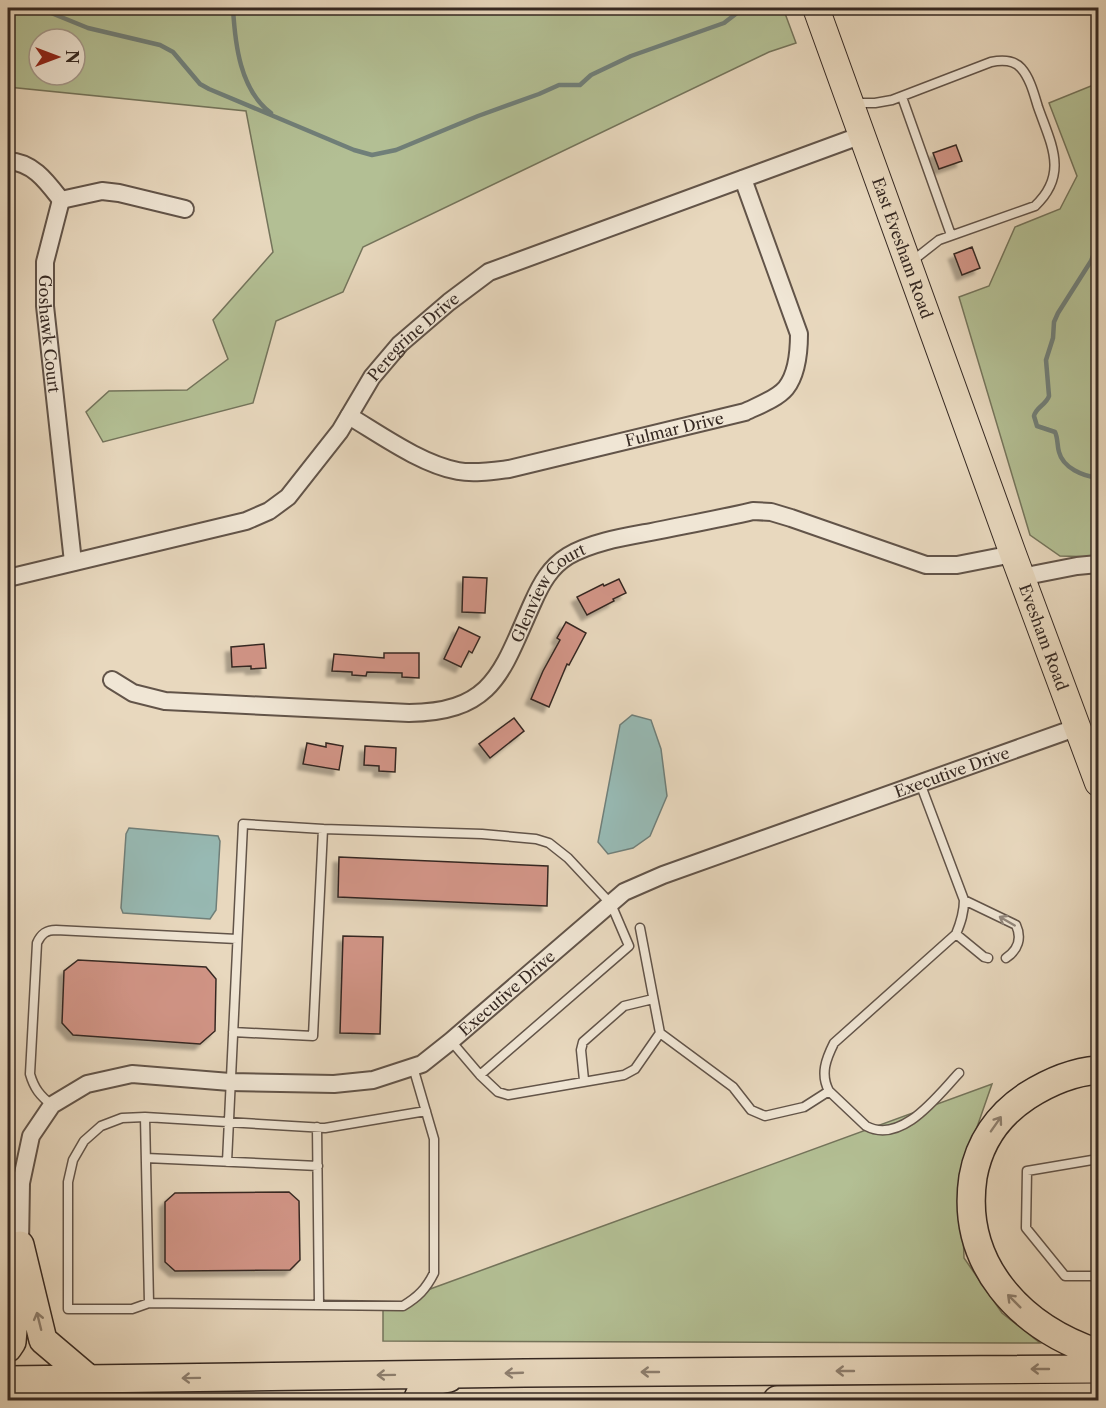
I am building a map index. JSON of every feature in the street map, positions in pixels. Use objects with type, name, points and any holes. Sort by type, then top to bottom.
[{"type":"highway","points":[[1098,1070],[1069,1075],[1044,1085],[999,1118],[984,1141],[975,1166],[971,1193],[972,1220],[977,1245],[1004,1292],[1046,1329],[1098,1353]]},
{"type":"highway","points":[[8,1348],[12,1342],[20,1245]]},
{"type":"highway","points":[[20,1245],[43,1340],[89,1379]]},
{"type":"highway","points":[[8,1380],[1098,1369]]},
{"type":"highway","points":[[417,1401],[422,1388],[428,1383],[465,1374]]},
{"type":"highway","points":[[777,1401],[1098,1397]]},
{"type":"main road","name":"East Evesham Road","points":[[816,8],[990,489]]},
{"type":"main road","name":"Evesham Road","points":[[990,489],[1098,783]]},
{"type":"street","name":"Peregrine Drive","points":[[8,578],[246,521],[269,511],[288,497],[340,431],[372,377],[400,344],[449,302],[489,272],[862,135]]},
{"type":"street","points":[[8,161],[25,164],[44,178],[61,200],[102,191],[167,203],[185,209]]},
{"type":"street","name":"Fulmar Drive","points":[[349,416],[429,462],[458,471],[484,472],[509,469],[745,412],[780,394],[786,388],[794,371],[799,350],[799,334],[743,179]]},
{"type":"street","name":"Goshawk Court","points":[[61,200],[45,262],[45,306],[73,562]]},
{"type":"street","name":"Glenview Court","points":[[112,680],[133,693],[165,701],[409,713],[448,710],[466,703],[496,678],[507,661],[543,579],[568,556],[615,539],[753,511],[771,512],[791,518],[926,565],[1077,566],[1098,564]]},
{"type":"street","name":"Executive Drive","points":[[20,1245],[21,1184],[31,1136],[52,1105],[87,1084],[132,1074],[231,1082],[334,1084],[373,1080],[422,1064],[624,892],[663,875],[1078,727]]},
{"type":"lane","points":[[850,102],[875,103],[902,97],[991,62],[1002,60],[1021,67],[1028,78],[1053,148],[1055,166],[1047,194],[1035,206],[939,240],[909,264]]},
{"type":"lane","points":[[902,97],[951,235]]},
{"type":"lane","points":[[920,783],[964,900],[964,911],[956,934],[834,1043],[824,1072],[825,1083],[829,1091],[866,1126],[871,1129],[890,1129],[914,1119],[959,1072]]},
{"type":"lane","points":[[226,1162],[243,824],[536,838],[549,843],[568,858],[611,904],[629,946],[480,1075]]},
{"type":"lane","points":[[233,1032],[313,1036],[323,829]]},
{"type":"lane","points":[[964,900],[1016,925],[1020,933],[1020,940],[1016,949],[1006,958]]},
{"type":"lane","points":[[640,928],[660,1033],[733,1087],[751,1110],[765,1116],[804,1107],[829,1091]]},
{"type":"lane","points":[[52,1105],[34,1086],[30,1074],[37,943],[42,934],[56,930],[237,939]]},
{"type":"lane","points":[[956,934],[988,958]]},
{"type":"lane","points":[[584,1080],[580,1050],[583,1042],[624,1006],[653,999]]},
{"type":"lane","points":[[451,1041],[480,1075],[498,1092],[508,1095],[624,1074],[635,1069],[660,1033]]},
{"type":"lane","points":[[413,1067],[426,1111],[434,1139],[434,1273],[427,1287],[416,1298],[403,1306],[149,1304],[132,1309],[68,1309],[68,1182],[73,1160],[84,1141],[101,1126],[122,1118],[145,1117],[325,1128],[426,1111]]},
{"type":"lane","points":[[145,1117],[149,1304]]},
{"type":"lane","points":[[317,1127],[319,1305]]},
{"type":"lane","points":[[146,1158],[318,1166]]},
{"type":"lane","points":[[1098,1158],[1027,1171],[1026,1228],[1065,1276],[1098,1276]]},
{"type":"green space","points":[[8,8],[783,8],[796,43],[769,52],[363,247],[343,292],[276,321],[253,403],[103,442],[86,412],[109,391],[187,390],[228,359],[213,320],[273,252],[246,111],[8,87]]},
{"type":"green space","points":[[1098,8],[1098,557],[1060,556],[1030,535],[959,297],[989,286],[1015,227],[1060,209],[1077,176],[1049,103],[1096,84]]},
{"type":"green space","points":[[992,1084],[961,1173],[964,1258],[1002,1313],[1040,1343],[383,1341],[383,1307],[403,1306],[422,1292]]},
{"type":"water","points":[[632,715],[651,720],[661,749],[667,796],[650,836],[633,848],[608,854],[598,842],[620,725]]},
{"type":"water","points":[[129,828],[218,836],[220,841],[216,910],[210,919],[123,913],[121,908],[126,834]]},
{"type":"building","points":[[956,145],[962,161],[939,169],[933,153]]},
{"type":"building","points":[[972,247],[980,268],[962,275],[954,254]]},
{"type":"building","points":[[463,577],[487,578],[485,613],[462,612]]},
{"type":"building","points":[[619,579],[626,593],[587,615],[577,597]]},
{"type":"building","points":[[566,622],[586,633],[569,665],[567,664],[549,707],[531,699],[560,640],[557,638]]},
{"type":"building","points":[[459,627],[480,637],[472,653],[469,651],[461,667],[444,659]]},
{"type":"building","points":[[264,644],[266,668],[232,667],[231,647]]},
{"type":"building","points":[[384,653],[419,653],[419,678],[402,677],[402,673],[367,672],[366,676],[352,675],[352,672],[332,671],[334,654],[384,658]]},
{"type":"building","points":[[514,718],[524,731],[490,758],[479,744]]},
{"type":"building","points":[[307,743],[326,747],[326,743],[343,746],[339,770],[303,764]]},
{"type":"building","points":[[365,746],[396,748],[395,772],[379,771],[379,766],[364,765]]},
{"type":"building","points":[[339,857],[548,866],[547,906],[338,897]]},
{"type":"building","points":[[343,936],[383,937],[380,1034],[340,1033]]},
{"type":"building","points":[[78,960],[206,967],[216,979],[215,1031],[200,1044],[73,1035],[62,1023],[64,971]]},
{"type":"building","points":[[289,1192],[299,1201],[300,1260],[290,1270],[175,1271],[165,1262],[165,1202],[175,1193]]},
{"type":"waterway","points":[[39,8],[88,28],[160,45],[173,52],[200,84],[209,89],[354,150],[372,155],[396,150],[559,85],[580,85],[591,75],[631,56],[724,23],[737,13],[739,8]]},
{"type":"waterway","points":[[233,8],[235,36],[246,79],[252,92],[271,113]]},
{"type":"waterway","points":[[1098,243],[1091,261],[1054,322],[1053,338],[1046,360],[1049,396],[1034,416],[1037,426],[1055,432],[1061,458],[1069,467],[1098,478]]}]
